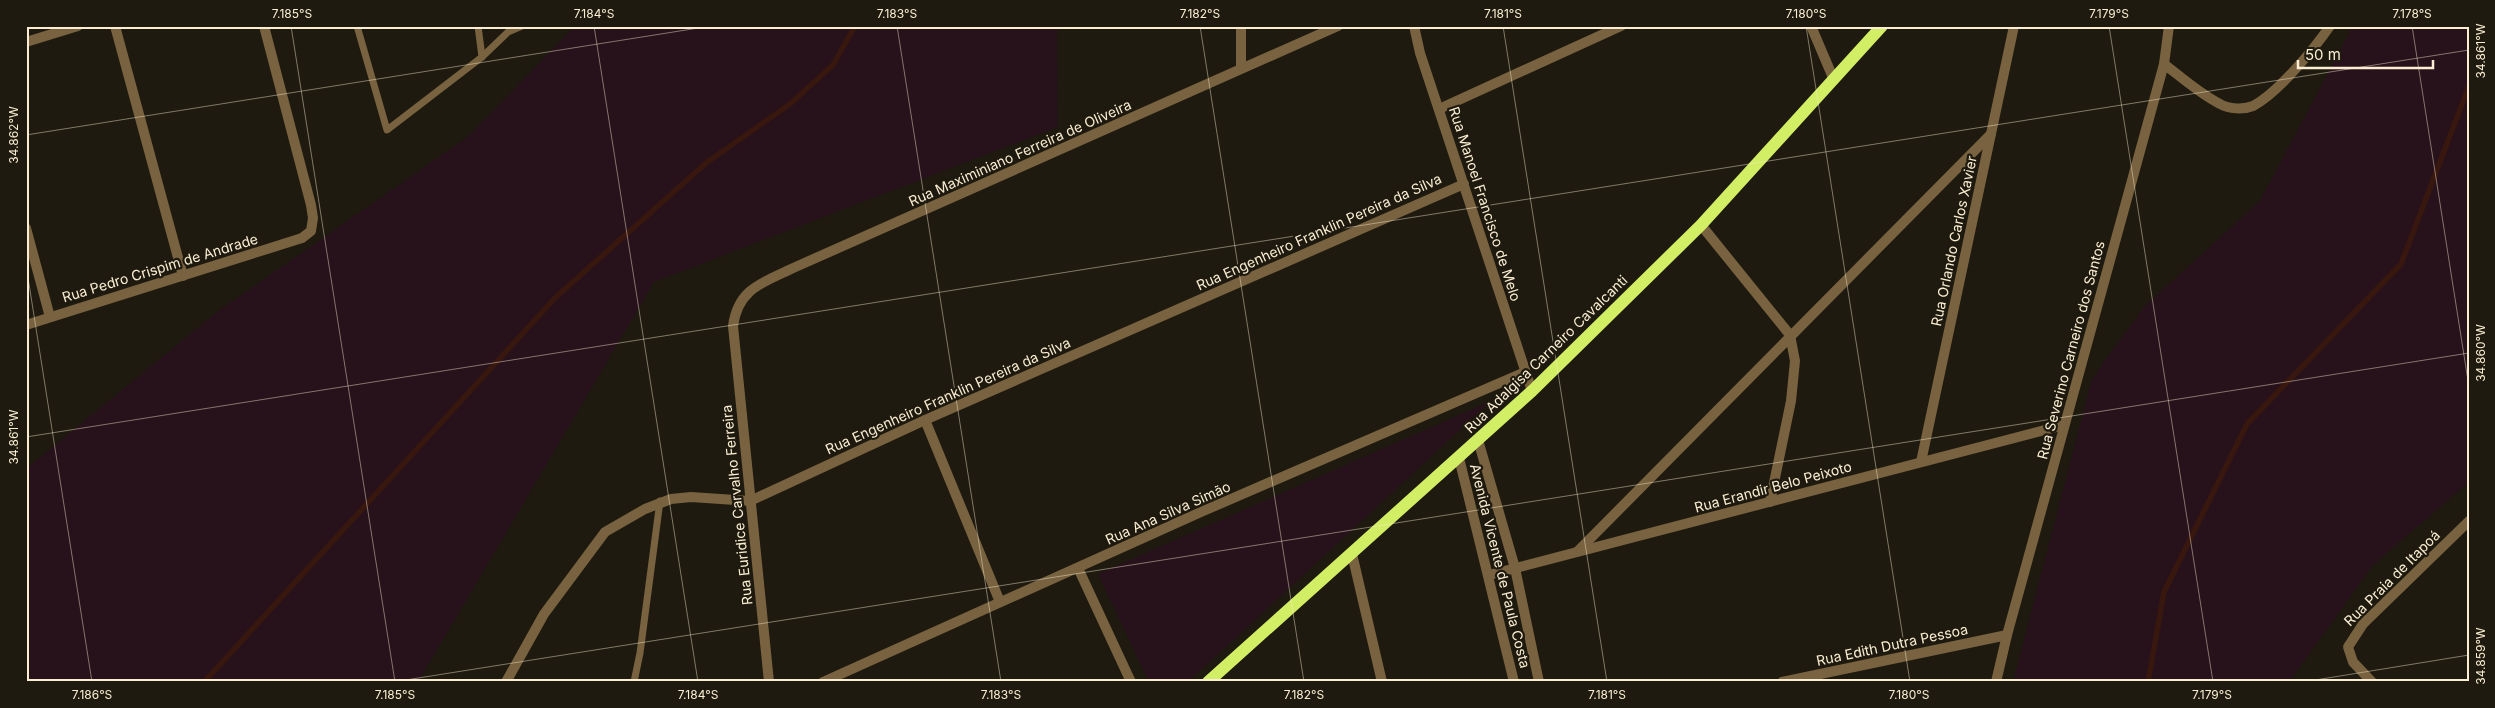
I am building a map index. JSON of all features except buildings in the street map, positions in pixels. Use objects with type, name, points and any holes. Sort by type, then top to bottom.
[{"type":"main road","name":"Rua Adalgisa Carneiro Cavalcanti","points":[[1208,682],[1532,391],[1701,225],[1882,26]]},
{"type":"street","points":[[26,42],[78,26]]},
{"type":"street","points":[[115,26],[183,276]]},
{"type":"street","name":"Rua Pedro Crispim de Andrade","points":[[26,325],[302,238],[311,231],[313,227],[312,212],[264,26]]},
{"type":"street","points":[[1241,26],[1241,68]]},
{"type":"street","name":"Rua Maximiniano Ferreira de Oliveira","points":[[733,326],[741,299],[754,287],[1338,26]]},
{"type":"street","name":"Rua Manoel Francisco de Melo","points":[[1414,26],[1439,109],[1532,391]]},
{"type":"street","points":[[1439,109],[1621,26]]},
{"type":"street","points":[[1811,26],[1834,80]]},
{"type":"street","name":"Rua Orlando Carlos Xavier","points":[[1921,462],[2014,26]]},
{"type":"street","name":"Rua Severino Carneiro dos Santos","points":[[1996,682],[2064,425],[2164,64],[2169,26]]},
{"type":"street","points":[[2164,64],[2220,104],[2244,108],[2261,101],[2291,73],[2318,44],[2330,26]]},
{"type":"street","points":[[1576,552],[1991,134]]},
{"type":"street","name":"Rua Engenheiro Franklin Pereira da Silva","points":[[506,682],[544,614],[605,532],[660,501],[691,497],[750,500],[925,420],[1464,184]]},
{"type":"street","points":[[1701,225],[1790,336],[1796,361],[1770,502]]},
{"type":"street","points":[[26,228],[50,317]]},
{"type":"street","name":"Rua Euridice Carvalho Ferreira","points":[[733,326],[769,682]]},
{"type":"street","name":"Rua Ana Silva Simão","points":[[823,682],[1210,508],[1525,372]]},
{"type":"street","points":[[925,420],[1000,602]]},
{"type":"street","name":"Rua Erandir Belo Peixoto","points":[[1489,575],[2064,425]]},
{"type":"street","name":"Avenida Vicente de Paula Costa","points":[[1478,440],[1515,568],[1539,682]]},
{"type":"street","name":"Avenida Vicente de Paula Costa","points":[[1459,458],[1514,682]]},
{"type":"street","name":"Rua Praia de Itapoá","points":[[2372,682],[2353,662],[2348,647],[2351,639],[2363,624],[2469,521]]},
{"type":"street","points":[[1352,554],[1382,682]]},
{"type":"street","points":[[1078,568],[1130,682]]},
{"type":"street","name":"Rua Edith Dutra Pessoa","points":[[1782,682],[2007,635]]},
{"type":"lane","points":[[357,26],[387,130],[482,57],[508,32],[522,26]]},
{"type":"lane","points":[[478,26],[482,57]]},
{"type":"lane","points":[[634,682],[640,653],[660,501]]},
{"type":"shaded area","points":[[575,26],[1057,26],[1058,127],[654,282],[418,682],[26,682],[26,469],[217,312],[469,136]]},
{"type":"shaded area","points":[[2353,26],[2469,26],[2469,482],[2373,565],[2291,679],[2294,682],[2013,682],[2092,379],[2144,307],[2260,201]]},
{"type":"shaded area","points":[[1491,401],[1188,682],[1149,682],[1098,574]]},
{"type":"waterway","points":[[204,682],[555,298],[706,163],[790,104],[833,65],[855,26]]},
{"type":"waterway","points":[[2148,682],[2164,592],[2247,424],[2401,264],[2469,86]]}]
